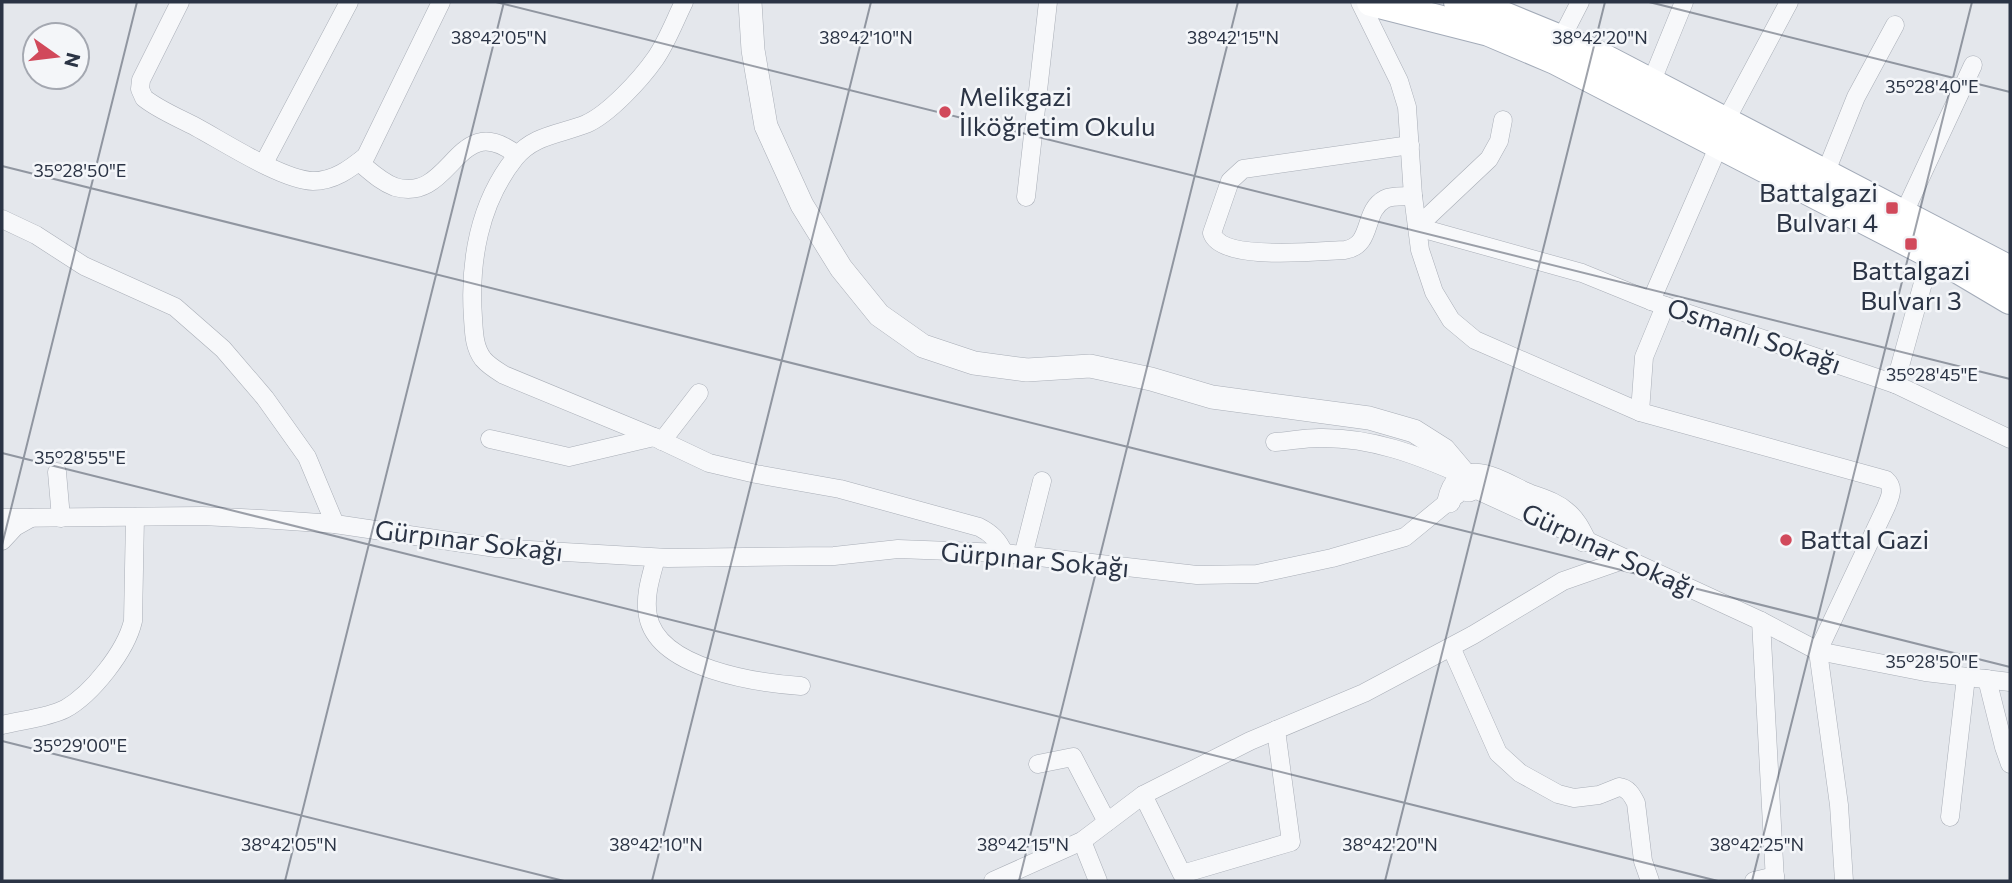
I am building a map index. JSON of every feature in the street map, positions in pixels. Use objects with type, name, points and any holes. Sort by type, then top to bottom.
[{"type":"main road","points":[[1371,2],[1489,32],[1722,134],[1825,174],[2010,270]]},
{"type":"main road","points":[[1461,2],[1501,8],[1651,83],[1722,134],[2010,300]]},
{"type":"street","points":[[180,2],[141,80],[141,94],[147,101],[264,163],[301,179],[315,181],[329,179],[349,170],[366,156],[441,2]]},
{"type":"street","points":[[264,163],[349,2]]},
{"type":"street","points":[[750,2],[753,50],[766,126],[802,205],[841,268],[879,315],[923,346],[974,363],[1027,370],[1090,366],[1151,379],[1212,397],[1369,418],[1414,431],[1444,450],[1461,489]]},
{"type":"street","points":[[1026,197],[1048,2]]},
{"type":"street","points":[[1360,2],[1399,81],[1407,107],[1420,250],[1434,292],[1451,320],[1475,340],[1640,412],[1889,482],[1892,491],[1886,507],[1818,651],[1839,805],[1844,881]]},
{"type":"street","points":[[1561,39],[1580,2]]},
{"type":"street","points":[[1651,83],[1684,2]]},
{"type":"street","points":[[1640,412],[1644,357],[1658,304],[1722,134],[1789,2]]},
{"type":"street","points":[[677,5],[656,59],[614,104],[588,123],[537,139],[517,155],[503,175],[488,204],[476,246],[471,289],[476,346],[482,358],[504,375],[709,463],[840,489],[979,527],[999,542],[1004,553]]},
{"type":"street","points":[[1825,174],[1856,97],[1895,24]]},
{"type":"street","points":[[1903,215],[1973,65]]},
{"type":"street","points":[[1417,228],[1489,159],[1499,141],[1503,120]]},
{"type":"street","points":[[359,162],[395,187],[411,189],[420,188],[437,179],[462,151],[472,145],[496,143],[517,155]]},
{"type":"street","points":[[1410,145],[1242,169],[1230,181],[1212,233],[1219,243],[1252,253],[1352,249],[1364,239],[1373,213],[1382,201],[1413,196]]},
{"type":"street","points":[[2,219],[36,235],[84,266],[175,307],[223,349],[265,398],[307,457],[335,524]]},
{"type":"street","name":"Osmanlı Sokağı","points":[[1417,228],[1582,273],[1658,304],[1895,384],[2010,439]]},
{"type":"street","points":[[1895,384],[1931,254]]},
{"type":"street","points":[[490,439],[569,457],[658,439],[699,393]]},
{"type":"street","points":[[1275,442],[1319,438],[1371,442],[1420,456],[1461,489]]},
{"type":"street","points":[[57,472],[61,518]]},
{"type":"street","points":[[1461,489],[1481,475],[1552,504],[1566,513],[1584,540]]},
{"type":"street","points":[[1023,556],[1042,481]]},
{"type":"street","name":"Gürpınar Sokağı","points":[[2,518],[202,516],[335,524],[496,548],[656,558],[834,556],[898,549],[1004,553],[1197,575],[1257,574],[1332,558],[1405,537],[1461,489]]},
{"type":"street","points":[[2,725],[62,710],[83,696],[121,649],[129,636],[133,621],[135,517]]},
{"type":"street","points":[[2,541],[15,527],[31,518]]},
{"type":"street","name":"Gürpınar Sokağı","points":[[1584,540],[1761,621],[1818,651],[1925,672],[2010,682]]},
{"type":"street","points":[[656,558],[649,586],[648,615],[660,639],[689,659],[727,675],[764,683],[801,686]]},
{"type":"street","points":[[993,881],[1017,876],[1082,841],[1143,795],[1276,730],[1364,693],[1451,647],[1563,581],[1626,559]]},
{"type":"street","points":[[1754,881],[1775,879],[1761,621]]},
{"type":"street","points":[[1451,647],[1498,753],[1520,774],[1558,794],[1574,798],[1599,795],[1619,787],[1633,795],[1643,861],[1650,881]]},
{"type":"street","points":[[1950,817],[1966,677]]},
{"type":"street","points":[[1987,679],[2010,764]]},
{"type":"street","points":[[1143,795],[1182,874],[1291,842],[1276,730]]},
{"type":"street","points":[[1038,764],[1073,757],[1107,822]]},
{"type":"street","points":[[1082,841],[1098,881]]},
{"type":"place","name":"Melikgazi İlköğretim Okulu","points":[[945,112]]},
{"type":"place","name":"Battalgazi Bulvarı 4","points":[[1892,208]]},
{"type":"place","name":"Battalgazi Bulvarı 3","points":[[1911,244]]},
{"type":"place","name":"Battal Gazi","points":[[1786,540]]}]
